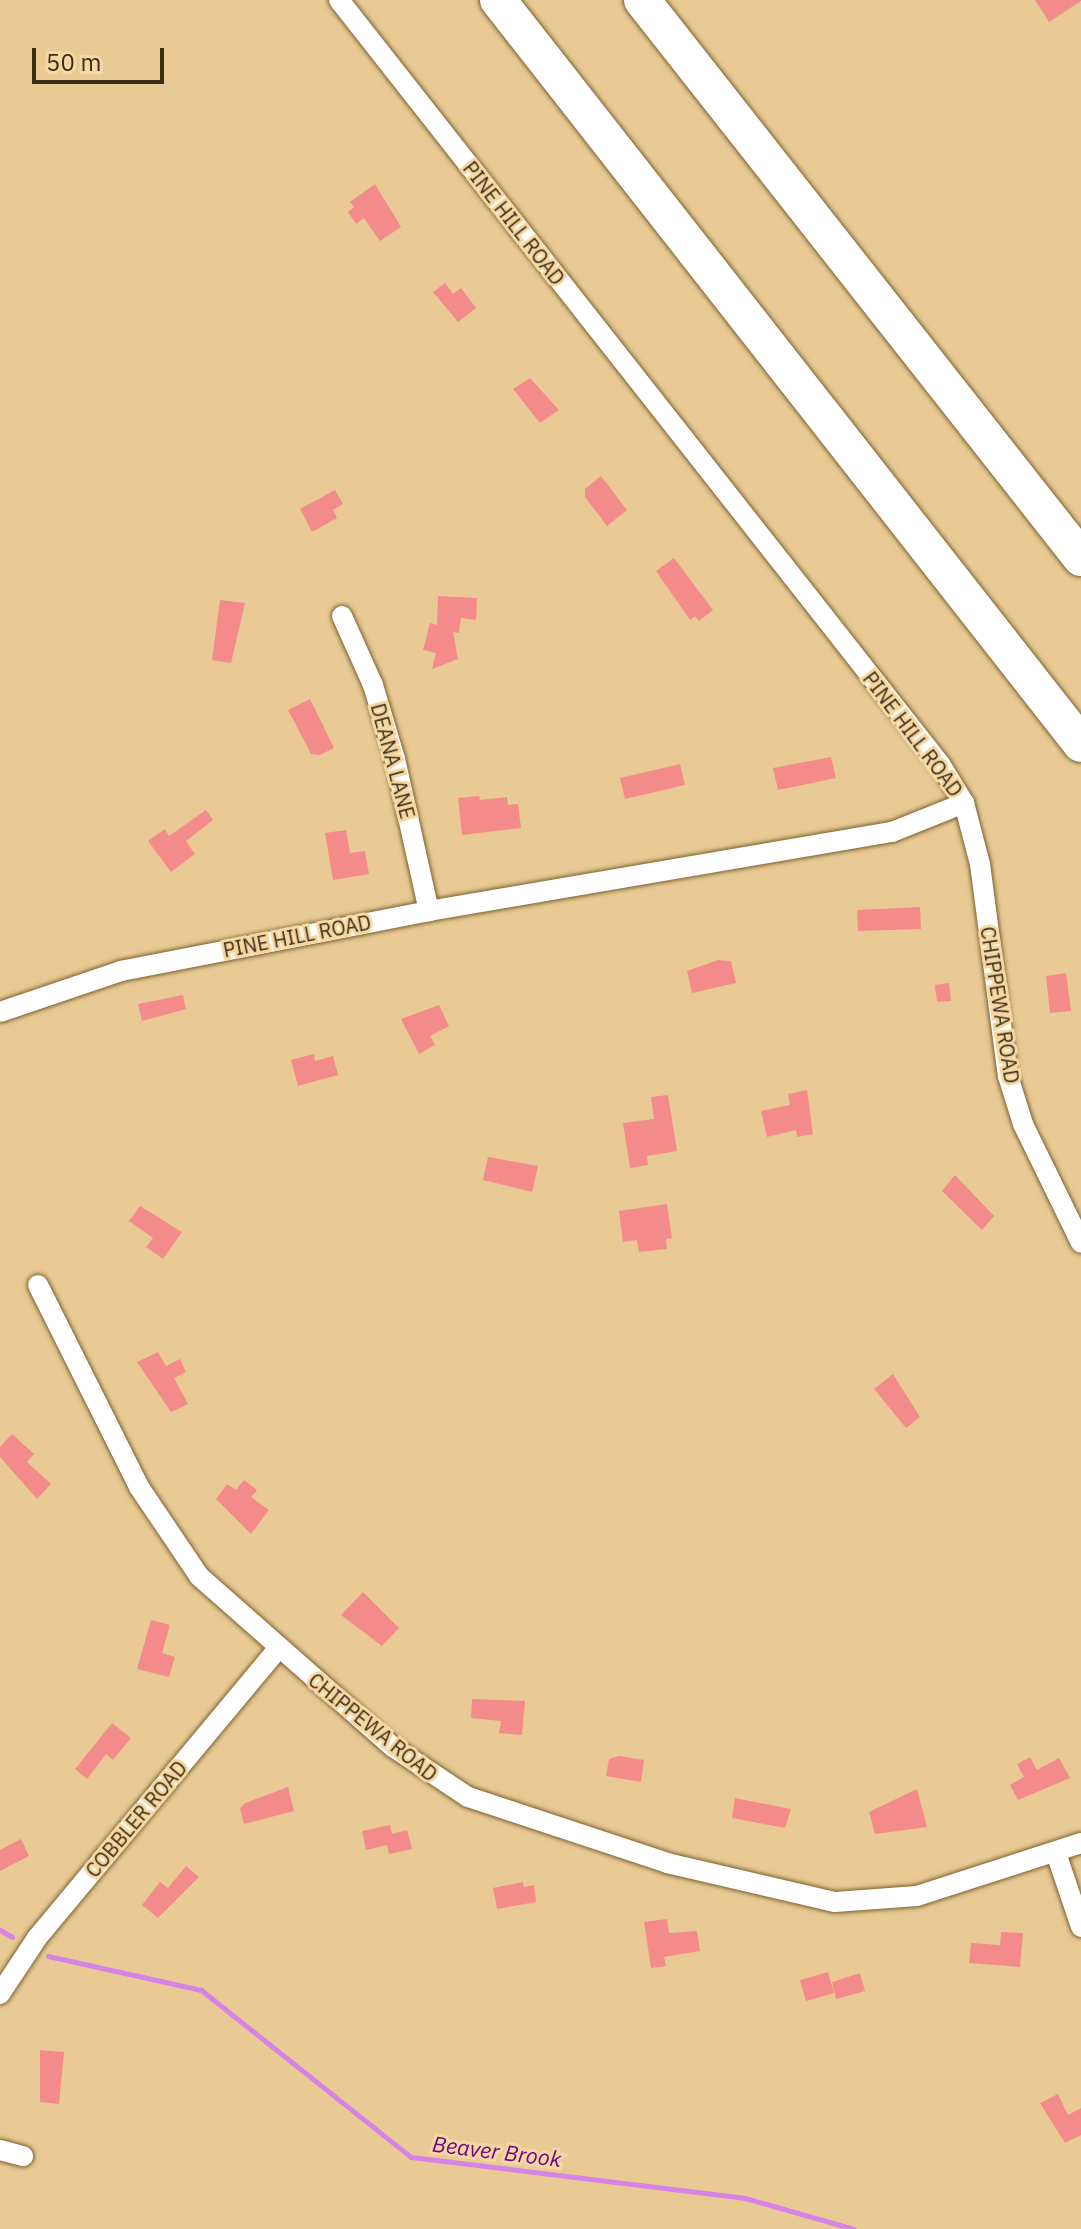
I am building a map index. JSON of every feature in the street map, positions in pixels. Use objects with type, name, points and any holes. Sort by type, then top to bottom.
[{"type":"highway","points":[[498,0],[1081,744]]},
{"type":"highway","points":[[642,0],[1081,558]]},
{"type":"street","name":"PINE HILL ROAD","points":[[0,1012],[121,971],[429,911],[892,832],[964,803],[933,756],[339,0]]},
{"type":"street","name":"DEANA LANE","points":[[342,616],[384,721],[429,911]]},
{"type":"street","name":"CHIPPEWA ROAD","points":[[964,803],[980,864],[1008,1076],[1023,1124],[1081,1243]]},
{"type":"street","name":"CHIPPEWA ROAD","points":[[38,1285],[165,1529],[223,1601],[417,1766],[468,1797],[760,1887],[835,1902],[880,1901],[993,1875],[1081,1843]]},
{"type":"street","name":"COBBLER ROAD","points":[[0,1994],[37,1938],[278,1649]]},
{"type":"street","points":[[1056,1853],[1081,1927]]},
{"type":"street","points":[[0,2150],[23,2156]]},
{"type":"building","points":[[1035,0],[1081,0],[1081,1],[1049,22]]},
{"type":"building","points":[[375,184],[401,227],[380,241],[364,218],[356,224],[348,212],[354,207],[350,202]]},
{"type":"building","points":[[445,283],[453,294],[461,288],[476,308],[458,322],[433,292]]},
{"type":"building","points":[[530,378],[559,410],[540,423],[513,389]]},
{"type":"building","points":[[601,476],[627,510],[607,526],[585,497],[585,489]]},
{"type":"building","points":[[335,490],[343,504],[333,510],[337,518],[312,532],[300,509]]},
{"type":"building","points":[[674,558],[713,610],[699,621],[695,616],[690,620],[656,571]]},
{"type":"building","points":[[438,596],[477,598],[476,620],[461,618],[459,633],[453,632],[458,659],[432,669],[436,653],[423,650],[430,623],[437,625]]},
{"type":"building","points":[[220,600],[245,603],[231,663],[212,660]]},
{"type":"building","points":[[310,699],[334,748],[320,755],[311,754],[288,710]]},
{"type":"building","points":[[831,757],[836,778],[778,790],[773,768]]},
{"type":"building","points":[[680,764],[685,785],[625,799],[620,778]]},
{"type":"building","points":[[479,796],[480,800],[507,797],[508,805],[518,804],[521,828],[462,835],[458,798]]},
{"type":"building","points":[[206,810],[213,820],[186,841],[195,854],[171,872],[148,841],[165,829],[169,836]]},
{"type":"building","points":[[346,830],[350,853],[365,851],[369,874],[333,880],[325,833]]},
{"type":"building","points":[[920,907],[921,929],[858,931],[857,910]]},
{"type":"building","points":[[718,960],[731,961],[736,983],[692,993],[687,971]]},
{"type":"building","points":[[1066,973],[1071,1011],[1050,1013],[1046,976]]},
{"type":"building","points":[[949,983],[951,1001],[937,1002],[935,985]]},
{"type":"building","points":[[183,995],[186,1009],[142,1021],[138,1004]]},
{"type":"building","points":[[439,1005],[449,1026],[430,1036],[435,1045],[419,1054],[401,1019]]},
{"type":"building","points":[[314,1054],[315,1061],[333,1056],[338,1075],[298,1086],[291,1060]]},
{"type":"building","points":[[807,1090],[813,1134],[797,1137],[796,1130],[767,1137],[761,1111],[790,1105],[788,1094]]},
{"type":"building","points":[[668,1095],[677,1151],[647,1156],[648,1165],[630,1168],[623,1123],[654,1119],[651,1097]]},
{"type":"building","points":[[488,1157],[538,1166],[532,1192],[483,1180]]},
{"type":"building","points":[[955,1175],[994,1216],[982,1230],[942,1191]]},
{"type":"building","points":[[667,1204],[672,1238],[666,1239],[667,1249],[639,1252],[637,1240],[623,1242],[619,1211]]},
{"type":"building","points":[[140,1206],[182,1232],[163,1259],[146,1247],[153,1238],[129,1221]]},
{"type":"building","points":[[158,1352],[166,1366],[180,1359],[186,1372],[174,1378],[188,1404],[171,1412],[137,1362]]},
{"type":"building","points":[[893,1374],[920,1417],[906,1428],[874,1389]]},
{"type":"building","points":[[12,1434],[34,1454],[27,1462],[51,1484],[37,1499],[0,1457],[0,1447]]},
{"type":"building","points":[[244,1480],[257,1490],[251,1497],[269,1510],[251,1534],[216,1499],[227,1484],[236,1490]]},
{"type":"building","points":[[363,1592],[399,1628],[382,1646],[341,1615]]},
{"type":"building","points":[[151,1620],[170,1625],[162,1653],[175,1657],[169,1677],[137,1669]]},
{"type":"building","points":[[472,1699],[525,1701],[522,1735],[499,1733],[501,1721],[471,1718]]},
{"type":"building","points":[[112,1723],[131,1738],[113,1760],[106,1754],[87,1779],[75,1769]]},
{"type":"building","points":[[619,1756],[644,1760],[641,1782],[606,1776],[609,1759]]},
{"type":"building","points":[[1030,1757],[1037,1770],[1059,1758],[1070,1778],[1018,1800],[1010,1785],[1024,1777],[1017,1764]]},
{"type":"building","points":[[288,1787],[294,1811],[244,1824],[240,1808],[245,1803]]},
{"type":"building","points":[[917,1789],[927,1827],[875,1834],[869,1812]]},
{"type":"building","points":[[735,1798],[791,1809],[785,1828],[732,1818]]},
{"type":"building","points":[[390,1825],[392,1834],[407,1830],[412,1849],[389,1854],[387,1845],[366,1850],[362,1831]]},
{"type":"building","points":[[21,1839],[29,1856],[0,1871],[0,1850]]},
{"type":"building","points":[[186,1866],[199,1877],[158,1918],[142,1905],[160,1882],[168,1888]]},
{"type":"building","points":[[523,1882],[524,1887],[534,1885],[536,1902],[497,1909],[493,1888]]},
{"type":"building","points":[[667,1919],[669,1933],[697,1931],[700,1951],[664,1957],[666,1966],[651,1968],[644,1922]]},
{"type":"building","points":[[1001,1932],[1023,1933],[1020,1967],[969,1963],[971,1943],[1000,1945]]},
{"type":"building","points":[[828,1972],[834,1993],[806,2001],[800,1980]]},
{"type":"building","points":[[860,1973],[865,1991],[836,1999],[832,1982]]},
{"type":"building","points":[[40,2050],[64,2052],[59,2104],[40,2102]]},
{"type":"building","points":[[1058,2094],[1068,2115],[1081,2108],[1081,2135],[1065,2143],[1040,2103]]},
{"type":"waterway","name":"Beaver Brook","points":[[0,1930],[12,1937]]},
{"type":"waterway","name":"Beaver Brook","points":[[48,1956],[201,1990],[411,2157],[745,2198],[854,2229]]}]
